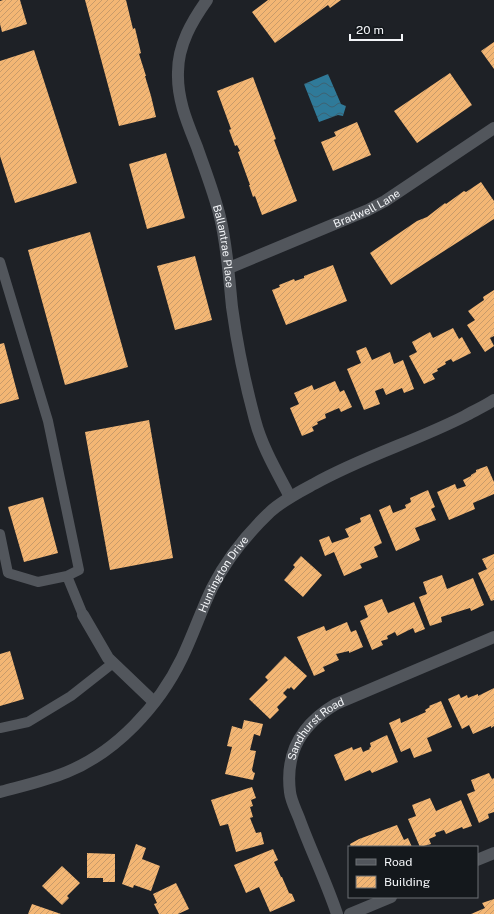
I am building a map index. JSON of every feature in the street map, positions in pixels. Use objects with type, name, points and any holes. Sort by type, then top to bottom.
[{"type":"street","name":"Ballantrae Place","points":[[207,0],[194,18],[182,45],[178,69],[178,85],[182,109],[205,170],[220,217],[229,268],[232,307],[241,360],[260,438],[290,497]]},
{"type":"street","name":"Bradwell Lane","points":[[229,268],[368,210],[385,201],[494,128]]},
{"type":"street","name":"Huntington Drive","points":[[0,792],[69,772],[97,756],[123,736],[140,719],[164,689],[182,659],[213,588],[228,561],[248,534],[271,512],[290,497],[333,473],[447,425],[493,403]]},
{"type":"street","points":[[83,615],[108,658],[154,702]]},
{"type":"street","name":"Sandhurst Road","points":[[337,914],[331,895],[304,833],[290,794],[289,771],[291,758],[296,746],[307,728],[321,713],[336,704],[494,637]]},
{"type":"street","points":[[478,860],[494,853]]},
{"type":"street","points":[[350,914],[388,898]]},
{"type":"lane","points":[[0,262],[48,421],[79,570],[67,576],[38,582],[8,573],[0,534]]},
{"type":"lane","points":[[67,576],[83,615]]},
{"type":"lane","points":[[0,728],[28,722],[71,696],[113,663]]},
{"type":"water","points":[[328,74],[341,104],[346,106],[343,116],[338,115],[319,122],[304,84]]},
{"type":"building","points":[[20,0],[27,24],[2,32],[0,24],[0,1]]},
{"type":"building","points":[[85,0],[126,0],[133,29],[135,28],[141,53],[139,54],[156,117],[119,126]]},
{"type":"building","points":[[268,0],[341,0],[330,8],[328,5],[275,43],[252,12]]},
{"type":"building","points":[[494,42],[494,69],[481,51]]},
{"type":"building","points":[[34,50],[77,183],[15,203],[0,156],[0,61]]},
{"type":"building","points":[[450,73],[472,105],[417,143],[394,111]]},
{"type":"building","points":[[253,77],[276,139],[274,140],[297,201],[262,215],[255,196],[253,197],[238,152],[240,151],[237,145],[235,146],[229,130],[231,129],[217,91]]},
{"type":"building","points":[[357,122],[371,155],[333,171],[321,142],[336,136],[334,132]]},
{"type":"building","points":[[166,153],[185,218],[147,229],[129,164]]},
{"type":"building","points":[[481,182],[494,201],[494,219],[391,285],[370,253],[417,221],[427,217],[445,203],[446,204],[464,191],[466,192]]},
{"type":"building","points":[[90,232],[128,367],[65,385],[28,250]]},
{"type":"building","points":[[195,256],[212,320],[175,330],[157,266]]},
{"type":"building","points":[[333,265],[347,301],[286,325],[272,290],[280,287],[279,285],[294,279],[295,281],[304,278],[304,276]]},
{"type":"building","points":[[494,290],[494,336],[490,338],[494,346],[485,352],[467,325],[475,320],[468,311],[484,300],[483,297]]},
{"type":"building","points":[[453,328],[459,339],[462,337],[471,353],[453,362],[451,359],[445,362],[446,364],[432,374],[435,379],[424,384],[409,356],[417,352],[412,342],[430,332],[433,338]]},
{"type":"building","points":[[4,343],[19,399],[0,404],[0,344]]},
{"type":"building","points":[[366,347],[372,360],[390,352],[394,364],[403,360],[414,389],[404,393],[402,388],[386,395],[383,388],[375,391],[380,404],[364,410],[347,369],[361,363],[356,351]]},
{"type":"building","points":[[335,381],[340,392],[344,390],[352,407],[341,412],[339,408],[325,414],[326,418],[317,422],[318,424],[312,427],[314,431],[302,436],[290,408],[299,404],[294,393],[312,385],[314,390]]},
{"type":"building","points":[[149,420],[173,558],[110,570],[85,432]]},
{"type":"building","points":[[487,466],[494,482],[494,494],[473,503],[475,509],[449,520],[437,492],[455,484],[457,489],[466,486],[463,480],[471,476],[476,472],[476,470]]},
{"type":"building","points":[[428,490],[435,507],[431,509],[436,520],[415,528],[420,540],[396,551],[379,510],[390,505],[393,513],[406,508],[405,505],[411,502],[410,498]]},
{"type":"building","points":[[43,497],[58,553],[24,562],[8,507]]},
{"type":"building","points":[[370,514],[382,543],[374,547],[378,557],[360,564],[362,568],[344,576],[334,552],[325,556],[319,540],[329,536],[332,543],[349,537],[345,529],[361,522],[360,518]]},
{"type":"building","points":[[494,554],[494,600],[491,601],[478,573],[487,569],[482,559]]},
{"type":"building","points":[[301,556],[322,575],[303,597],[284,580],[295,567],[293,565]]},
{"type":"building","points":[[442,575],[447,589],[473,578],[484,605],[471,611],[470,608],[441,617],[442,622],[430,626],[419,597],[427,594],[423,582]]},
{"type":"building","points":[[382,599],[388,613],[414,602],[425,629],[415,633],[413,628],[397,636],[395,632],[387,636],[388,639],[381,641],[383,645],[372,650],[360,621],[368,617],[364,606]]},
{"type":"building","points":[[347,622],[351,632],[356,630],[363,647],[349,653],[349,651],[336,654],[339,660],[323,667],[325,671],[314,676],[297,637],[324,626],[326,631]]},
{"type":"building","points":[[10,651],[24,699],[0,706],[0,654]]},
{"type":"building","points":[[285,656],[307,676],[294,690],[291,687],[283,693],[287,697],[277,707],[279,710],[270,719],[249,699],[268,680],[265,677]]},
{"type":"building","points":[[494,688],[494,726],[473,734],[469,725],[462,729],[448,699],[459,694],[461,698],[467,695],[468,698],[478,694],[478,696]]},
{"type":"building","points":[[441,701],[452,727],[427,738],[432,751],[414,758],[410,748],[401,752],[389,723],[400,718],[401,723],[426,712],[425,710],[430,707],[429,706]]},
{"type":"building","points":[[244,720],[263,724],[260,736],[254,734],[250,750],[256,751],[252,770],[255,773],[253,780],[225,774],[232,747],[227,746],[232,726],[242,729]]},
{"type":"building","points":[[387,735],[398,762],[372,773],[370,770],[345,781],[334,755],[352,747],[353,750],[361,747],[363,752],[370,749],[370,743]]},
{"type":"building","points":[[489,773],[492,779],[494,778],[494,812],[488,814],[489,818],[479,823],[467,794],[475,791],[471,780]]},
{"type":"building","points":[[252,787],[256,798],[251,800],[253,806],[250,807],[253,817],[250,818],[256,833],[261,832],[264,844],[236,852],[228,824],[220,826],[211,800]]},
{"type":"building","points":[[430,798],[436,811],[461,800],[472,826],[463,829],[462,827],[446,834],[444,830],[435,833],[436,836],[429,839],[431,844],[420,846],[408,819],[416,816],[412,805]]},
{"type":"building","points":[[397,825],[404,840],[408,838],[412,846],[351,846],[350,844],[359,839]]},
{"type":"building","points":[[136,844],[146,848],[142,859],[160,866],[151,891],[134,885],[133,888],[122,884]]},
{"type":"building","points":[[273,849],[278,860],[274,862],[289,893],[292,894],[295,901],[270,912],[259,887],[246,893],[234,865]]},
{"type":"building","points":[[87,853],[115,854],[115,882],[103,882],[103,878],[87,878]]},
{"type":"building","points":[[62,866],[80,883],[67,896],[69,898],[62,905],[42,886]]},
{"type":"building","points":[[176,883],[189,909],[178,914],[159,914],[154,904],[157,903],[153,894]]},
{"type":"building","points":[[494,899],[494,914],[471,914],[485,908],[482,903]]},
{"type":"building","points":[[32,904],[61,914],[28,914]]}]
